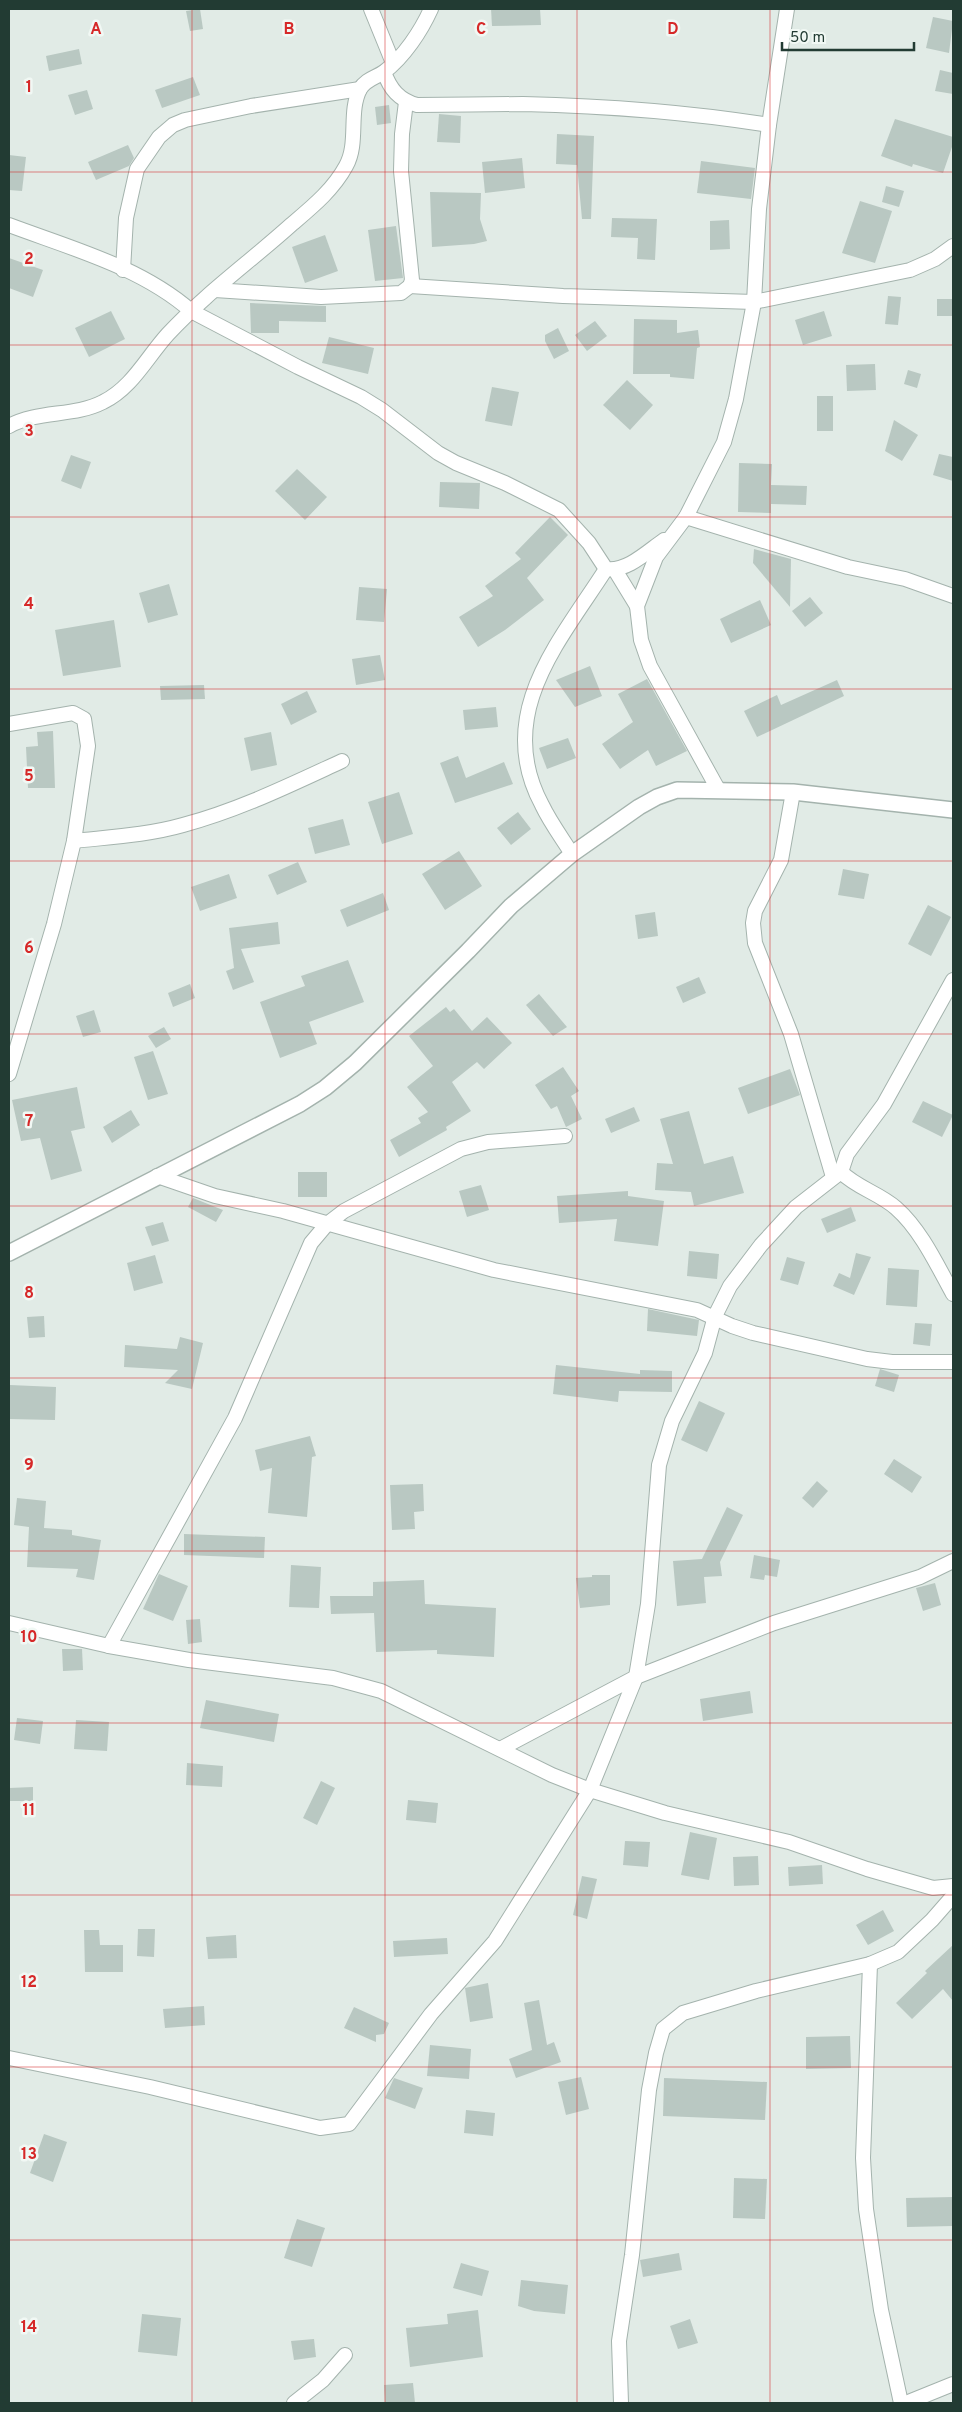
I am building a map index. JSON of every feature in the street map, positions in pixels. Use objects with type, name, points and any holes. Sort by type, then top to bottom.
[{"type":"street","points":[[371,9],[388,68],[388,83],[406,102],[417,105],[524,104],[625,109],[707,115],[769,125]]},
{"type":"street","points":[[9,426],[38,415],[86,409],[104,402],[134,377],[167,335],[191,310],[320,200],[347,165],[352,148],[356,99],[360,89],[366,81],[388,68],[414,38],[431,9]]},
{"type":"street","points":[[636,606],[656,557],[669,537],[686,517],[724,442],[736,399],[754,302],[759,209],[769,125],[787,9]]},
{"type":"street","points":[[123,270],[126,218],[137,169],[159,137],[173,125],[186,120],[251,106],[360,89]]},
{"type":"street","points":[[215,290],[321,297],[401,293],[410,286],[412,280],[401,171],[402,134],[406,102]]},
{"type":"street","points":[[9,225],[155,284],[191,310],[298,368],[361,397],[395,419],[438,453],[559,510],[610,569],[636,606],[641,640],[650,666],[718,791]]},
{"type":"street","points":[[410,286],[563,296],[754,302],[910,270],[935,259],[953,246]]},
{"type":"street","points":[[686,517],[848,567],[905,579],[953,596]]},
{"type":"street","points":[[572,854],[541,804],[531,779],[526,758],[528,705],[544,666],[610,569],[626,565],[669,537]]},
{"type":"street","points":[[9,724],[73,713],[84,719],[88,746],[74,841],[54,924],[9,1074]]},
{"type":"street","points":[[74,841],[145,833],[218,815],[251,803],[342,761]]},
{"type":"street","points":[[9,1253],[300,1104],[325,1088],[355,1063],[468,952],[510,906],[572,854],[631,812],[657,797],[677,790],[793,792],[953,810]]},
{"type":"street","points":[[793,792],[781,860],[756,911],[753,923],[755,943],[791,1034],[837,1174],[895,1207],[912,1224],[953,1294]]},
{"type":"street","points":[[9,2058],[150,2087],[320,2128],[350,2124],[431,2014],[494,1941],[590,1790],[636,1677],[648,1604],[659,1465],[672,1422],[705,1353],[715,1316],[730,1286],[761,1245],[796,1207],[837,1174],[847,1154],[884,1104],[953,980]]},
{"type":"street","points":[[109,1646],[235,1418],[308,1250],[327,1224],[344,1211],[388,1186],[461,1150],[488,1142],[565,1136]]},
{"type":"street","points":[[157,1176],[215,1196],[283,1210],[494,1270],[697,1310],[715,1316],[732,1326],[753,1333],[867,1359],[892,1362],[953,1362]]},
{"type":"street","points":[[500,1749],[636,1677],[774,1623],[920,1577],[953,1561]]},
{"type":"street","points":[[9,1623],[109,1646],[189,1660],[333,1678],[381,1691],[552,1775],[590,1790],[665,1813],[789,1842],[867,1869],[933,1888],[953,1886]]},
{"type":"street","points":[[621,2403],[619,2341],[632,2255],[650,2090],[656,2053],[663,2029],[683,2014],[756,1991],[870,1964],[898,1952],[950,1904]]},
{"type":"street","points":[[870,1964],[863,2158],[866,2209],[881,2310],[901,2403]]},
{"type":"street","points":[[294,2403],[323,2380],[345,2355]]},
{"type":"street","points":[[906,2403],[953,2384]]},
{"type":"building","points":[[200,9],[203,29],[190,31],[186,11]]},
{"type":"building","points":[[491,9],[540,9],[541,25],[492,26]]},
{"type":"building","points":[[933,17],[953,21],[949,53],[926,48]]},
{"type":"building","points":[[79,49],[82,64],[49,71],[46,56]]},
{"type":"building","points":[[940,70],[953,73],[953,94],[935,91]]},
{"type":"building","points":[[193,77],[200,95],[162,108],[155,90]]},
{"type":"building","points":[[87,90],[93,109],[75,115],[68,95]]},
{"type":"building","points":[[389,105],[391,123],[377,125],[375,107]]},
{"type":"building","points":[[439,114],[461,116],[460,143],[437,142]]},
{"type":"building","points":[[895,119],[953,137],[953,144],[943,173],[913,164],[912,167],[881,156]]},
{"type":"building","points":[[557,134],[594,136],[591,219],[582,219],[577,165],[556,164]]},
{"type":"building","points":[[128,145],[134,158],[129,166],[96,180],[88,162]]},
{"type":"building","points":[[9,155],[26,157],[22,191],[9,190]]},
{"type":"building","points":[[522,158],[525,188],[485,193],[482,162]]},
{"type":"building","points":[[701,161],[755,168],[751,199],[697,193]]},
{"type":"building","points":[[886,186],[904,191],[899,207],[882,202]]},
{"type":"building","points":[[430,192],[481,193],[480,219],[487,241],[474,244],[432,247]]},
{"type":"building","points":[[860,201],[892,211],[875,263],[842,253]]},
{"type":"building","points":[[612,218],[657,219],[655,260],[637,259],[638,238],[611,237]]},
{"type":"building","points":[[729,220],[730,249],[710,250],[710,221]]},
{"type":"building","points":[[396,226],[403,278],[375,281],[368,230]]},
{"type":"building","points":[[325,235],[338,271],[305,283],[292,247]]},
{"type":"building","points":[[9,258],[43,270],[33,297],[9,288]]},
{"type":"building","points":[[888,296],[901,297],[898,325],[885,324]]},
{"type":"building","points":[[937,299],[953,299],[953,316],[937,316]]},
{"type":"building","points":[[250,303],[326,306],[326,322],[279,321],[279,333],[251,333]]},
{"type":"building","points":[[111,311],[125,339],[89,357],[75,328]]},
{"type":"building","points":[[824,311],[832,336],[803,345],[795,320]]},
{"type":"building","points":[[634,319],[677,320],[677,333],[698,330],[700,347],[697,348],[694,379],[670,377],[670,374],[633,374]]},
{"type":"building","points":[[595,321],[607,336],[587,351],[575,335]]},
{"type":"building","points":[[558,328],[569,351],[554,359],[545,341],[545,335]]},
{"type":"building","points":[[329,337],[374,348],[368,374],[322,363]]},
{"type":"building","points":[[875,364],[876,390],[847,391],[846,365]]},
{"type":"building","points":[[908,370],[921,374],[917,388],[904,384]]},
{"type":"building","points":[[627,380],[653,405],[630,430],[603,405]]},
{"type":"building","points":[[492,387],[519,392],[512,426],[485,421]]},
{"type":"building","points":[[817,396],[833,396],[833,431],[817,431]]},
{"type":"building","points":[[894,420],[918,435],[902,461],[885,451]]},
{"type":"building","points":[[939,454],[953,457],[953,481],[933,475]]},
{"type":"building","points":[[71,455],[91,462],[81,489],[61,481]]},
{"type":"building","points":[[739,463],[772,464],[771,485],[807,486],[806,505],[771,504],[771,513],[738,512]]},
{"type":"building","points":[[297,469],[327,497],[305,520],[275,491]]},
{"type":"building","points":[[440,482],[480,483],[479,509],[439,507]]},
{"type":"building","points":[[550,517],[568,535],[527,578],[544,600],[505,630],[478,647],[459,617],[493,596],[485,586],[521,559],[515,553]]},
{"type":"building","points":[[754,549],[791,559],[790,607],[753,563]]},
{"type":"building","points":[[169,584],[178,615],[148,623],[139,593]]},
{"type":"building","points":[[359,587],[387,589],[384,622],[356,620]]},
{"type":"building","points":[[810,597],[823,613],[805,627],[792,611]]},
{"type":"building","points":[[760,600],[771,625],[731,643],[720,619]]},
{"type":"building","points":[[114,620],[121,667],[63,676],[55,630]]},
{"type":"building","points":[[380,655],[385,680],[356,685],[352,659]]},
{"type":"building","points":[[590,666],[602,696],[575,707],[556,680]]},
{"type":"building","points":[[647,679],[687,751],[656,766],[648,750],[620,769],[602,744],[633,722],[618,694]]},
{"type":"building","points":[[837,680],[844,696],[757,737],[744,711],[777,695],[781,705]]},
{"type":"building","points":[[204,685],[205,699],[161,700],[160,686]]},
{"type":"building","points":[[307,691],[317,712],[291,725],[281,704]]},
{"type":"building","points":[[496,707],[498,727],[465,730],[463,710]]},
{"type":"building","points":[[53,731],[55,788],[28,788],[26,747],[38,746],[37,732]]},
{"type":"building","points":[[271,732],[277,765],[251,771],[244,738]]},
{"type":"building","points":[[568,738],[576,758],[547,769],[539,748]]},
{"type":"building","points":[[458,756],[466,778],[504,762],[513,784],[455,803],[440,763]]},
{"type":"building","points":[[399,792],[413,834],[382,844],[368,802]]},
{"type":"building","points":[[518,812],[531,829],[511,845],[497,828]]},
{"type":"building","points":[[343,819],[350,845],[315,854],[308,828]]},
{"type":"building","points":[[459,851],[482,886],[445,910],[422,874]]},
{"type":"building","points":[[298,862],[307,882],[277,895],[268,875]]},
{"type":"building","points":[[843,869],[869,874],[864,899],[838,895]]},
{"type":"building","points":[[229,874],[237,898],[200,911],[191,887]]},
{"type":"building","points":[[383,893],[389,910],[347,927],[340,910]]},
{"type":"building","points":[[928,905],[951,917],[931,956],[908,944]]},
{"type":"building","points":[[655,912],[658,936],[638,939],[635,915]]},
{"type":"building","points":[[278,922],[280,944],[241,949],[254,982],[233,990],[226,971],[234,968],[229,928]]},
{"type":"building","points":[[348,960],[364,1002],[309,1022],[317,1044],[280,1058],[260,1002],[305,986],[301,976]]},
{"type":"building","points":[[699,977],[706,993],[683,1003],[676,987]]},
{"type":"building","points":[[190,984],[195,998],[173,1007],[168,993]]},
{"type":"building","points":[[539,994],[567,1027],[553,1036],[526,1005]]},
{"type":"building","points":[[446,1007],[450,1012],[454,1009],[472,1031],[487,1017],[512,1043],[484,1069],[477,1062],[452,1082],[471,1111],[446,1127],[447,1130],[399,1157],[390,1140],[421,1123],[418,1118],[428,1112],[407,1087],[433,1066],[409,1036]]},
{"type":"building","points":[[94,1010],[101,1032],[83,1037],[76,1016]]},
{"type":"building","points":[[164,1027],[171,1039],[156,1048],[148,1036]]},
{"type":"building","points":[[153,1051],[168,1094],[148,1100],[134,1057]]},
{"type":"building","points":[[563,1067],[579,1091],[571,1096],[582,1119],[566,1127],[557,1106],[551,1109],[535,1085]]},
{"type":"building","points":[[790,1069],[800,1095],[748,1114],[738,1088]]},
{"type":"building","points":[[77,1087],[85,1128],[71,1131],[82,1171],[51,1180],[40,1138],[21,1141],[12,1100]]},
{"type":"building","points":[[923,1101],[953,1115],[942,1137],[912,1122]]},
{"type":"building","points":[[634,1107],[640,1121],[611,1133],[605,1119]]},
{"type":"building","points":[[131,1110],[140,1125],[112,1143],[103,1127]]},
{"type":"building","points":[[689,1111],[704,1164],[733,1156],[744,1193],[694,1206],[691,1192],[655,1190],[657,1163],[673,1164],[660,1119]]},
{"type":"building","points":[[298,1172],[327,1172],[327,1197],[298,1197]]},
{"type":"building","points":[[481,1185],[489,1210],[467,1217],[459,1191]]},
{"type":"building","points":[[628,1191],[628,1196],[664,1201],[658,1246],[614,1241],[617,1219],[559,1223],[557,1196]]},
{"type":"building","points":[[193,1198],[223,1210],[216,1222],[188,1207]]},
{"type":"building","points":[[851,1207],[856,1221],[827,1233],[821,1219]]},
{"type":"building","points":[[163,1222],[169,1241],[152,1246],[145,1227]]},
{"type":"building","points":[[689,1251],[719,1254],[717,1279],[687,1276]]},
{"type":"building","points":[[856,1253],[871,1257],[854,1295],[833,1286],[839,1273],[850,1278]]},
{"type":"building","points":[[155,1255],[163,1283],[134,1291],[127,1263]]},
{"type":"building","points":[[787,1257],[805,1262],[798,1285],[780,1280]]},
{"type":"building","points":[[888,1268],[919,1270],[917,1307],[886,1305]]},
{"type":"building","points":[[648,1309],[699,1320],[697,1336],[647,1331]]},
{"type":"building","points":[[44,1316],[45,1337],[29,1338],[27,1317]]},
{"type":"building","points":[[915,1323],[932,1324],[930,1346],[913,1344]]},
{"type":"building","points":[[180,1337],[203,1343],[192,1389],[165,1383],[178,1370],[124,1367],[125,1345],[177,1349]]},
{"type":"building","points":[[556,1365],[640,1374],[640,1370],[672,1371],[672,1392],[619,1391],[618,1402],[553,1394]]},
{"type":"building","points":[[880,1369],[899,1375],[894,1392],[875,1386]]},
{"type":"building","points":[[10,1385],[56,1387],[55,1420],[9,1419]]},
{"type":"building","points":[[699,1401],[725,1413],[707,1452],[681,1440]]},
{"type":"building","points":[[310,1436],[316,1456],[312,1457],[307,1517],[268,1513],[272,1468],[260,1471],[255,1450]]},
{"type":"building","points":[[894,1459],[922,1477],[912,1493],[884,1474]]},
{"type":"building","points":[[817,1481],[828,1491],[813,1508],[802,1498]]},
{"type":"building","points":[[423,1484],[424,1511],[414,1512],[415,1529],[392,1530],[390,1485]]},
{"type":"building","points":[[17,1498],[46,1501],[44,1528],[72,1530],[72,1535],[101,1540],[94,1580],[76,1577],[78,1569],[27,1567],[29,1527],[14,1525]]},
{"type":"building","points":[[727,1507],[743,1515],[720,1562],[722,1576],[704,1577],[706,1603],[677,1606],[673,1561],[702,1559]]},
{"type":"building","points":[[184,1534],[265,1537],[264,1558],[184,1555]]},
{"type":"building","points":[[754,1555],[780,1560],[777,1577],[765,1575],[764,1580],[750,1578]]},
{"type":"building","points":[[291,1565],[321,1567],[319,1608],[289,1607]]},
{"type":"building","points":[[159,1574],[188,1586],[173,1621],[143,1609]]},
{"type":"building","points":[[592,1575],[610,1575],[610,1605],[580,1608],[576,1578],[592,1577]]},
{"type":"building","points":[[424,1580],[425,1604],[496,1608],[494,1657],[437,1654],[437,1650],[376,1652],[374,1613],[331,1614],[330,1596],[373,1596],[373,1582]]},
{"type":"building","points":[[935,1583],[941,1605],[923,1611],[916,1588]]},
{"type":"building","points":[[200,1619],[202,1642],[188,1644],[186,1620]]},
{"type":"building","points":[[62,1649],[82,1649],[83,1670],[63,1671]]},
{"type":"building","points":[[750,1691],[753,1713],[703,1721],[700,1699]]},
{"type":"building","points":[[206,1700],[279,1714],[274,1742],[200,1728]]},
{"type":"building","points":[[17,1718],[43,1721],[40,1744],[14,1740]]},
{"type":"building","points":[[76,1720],[109,1722],[107,1751],[74,1749]]},
{"type":"building","points":[[187,1763],[223,1766],[222,1787],[186,1785]]},
{"type":"building","points":[[321,1781],[335,1788],[317,1825],[303,1818]]},
{"type":"building","points":[[33,1787],[33,1801],[9,1801],[9,1788]]},
{"type":"building","points":[[408,1800],[438,1803],[436,1823],[406,1820]]},
{"type":"building","points":[[690,1832],[717,1838],[709,1880],[681,1875]]},
{"type":"building","points":[[625,1841],[650,1842],[648,1867],[623,1865]]},
{"type":"building","points":[[758,1856],[759,1885],[734,1886],[733,1857]]},
{"type":"building","points":[[822,1865],[823,1884],[789,1886],[788,1867]]},
{"type":"building","points":[[582,1876],[597,1879],[587,1919],[573,1915]]},
{"type":"building","points":[[883,1910],[894,1931],[868,1945],[856,1925]]},
{"type":"building","points":[[138,1929],[155,1929],[154,1957],[137,1956]]},
{"type":"building","points":[[84,1930],[99,1930],[100,1945],[123,1945],[123,1972],[85,1972]]},
{"type":"building","points":[[236,1935],[237,1958],[208,1959],[206,1937]]},
{"type":"building","points":[[447,1938],[448,1954],[394,1957],[393,1941]]},
{"type":"building","points":[[953,1945],[953,2001],[943,1989],[912,2019],[896,2003],[927,1973],[925,1971]]},
{"type":"building","points":[[488,1983],[493,2018],[470,2022],[465,1988]]},
{"type":"building","points":[[539,2000],[547,2045],[554,2042],[561,2062],[516,2078],[509,2059],[532,2050],[524,2003]]},
{"type":"building","points":[[204,2006],[205,2025],[165,2028],[163,2009]]},
{"type":"building","points":[[354,2007],[389,2023],[384,2034],[376,2035],[376,2042],[344,2028]]},
{"type":"building","points":[[850,2036],[851,2068],[806,2069],[806,2037]]},
{"type":"building","points":[[430,2045],[471,2049],[469,2079],[427,2076]]},
{"type":"building","points":[[581,2077],[589,2109],[566,2115],[558,2082]]},
{"type":"building","points":[[394,2078],[423,2088],[415,2109],[385,2098]]},
{"type":"building","points":[[664,2078],[767,2082],[765,2120],[663,2116]]},
{"type":"building","points":[[466,2110],[495,2113],[493,2136],[464,2133]]},
{"type":"building","points":[[44,2134],[67,2142],[53,2182],[30,2173]]},
{"type":"building","points":[[734,2178],[767,2179],[765,2219],[733,2218]]},
{"type":"building","points":[[953,2197],[953,2226],[907,2227],[906,2198]]},
{"type":"building","points":[[297,2219],[325,2228],[312,2267],[284,2258]]},
{"type":"building","points":[[679,2253],[682,2270],[643,2277],[640,2260]]},
{"type":"building","points":[[461,2263],[489,2271],[482,2296],[453,2288]]},
{"type":"building","points":[[521,2280],[568,2285],[565,2314],[534,2311],[518,2306]]},
{"type":"building","points":[[478,2310],[483,2357],[410,2367],[406,2328],[448,2324],[447,2314]]},
{"type":"building","points":[[142,2314],[181,2318],[177,2356],[138,2352]]},
{"type":"building","points":[[690,2319],[698,2343],[678,2349],[670,2326]]},
{"type":"building","points":[[314,2339],[316,2357],[294,2360],[291,2341]]},
{"type":"building","points":[[413,2383],[415,2403],[385,2403],[384,2385]]}]
